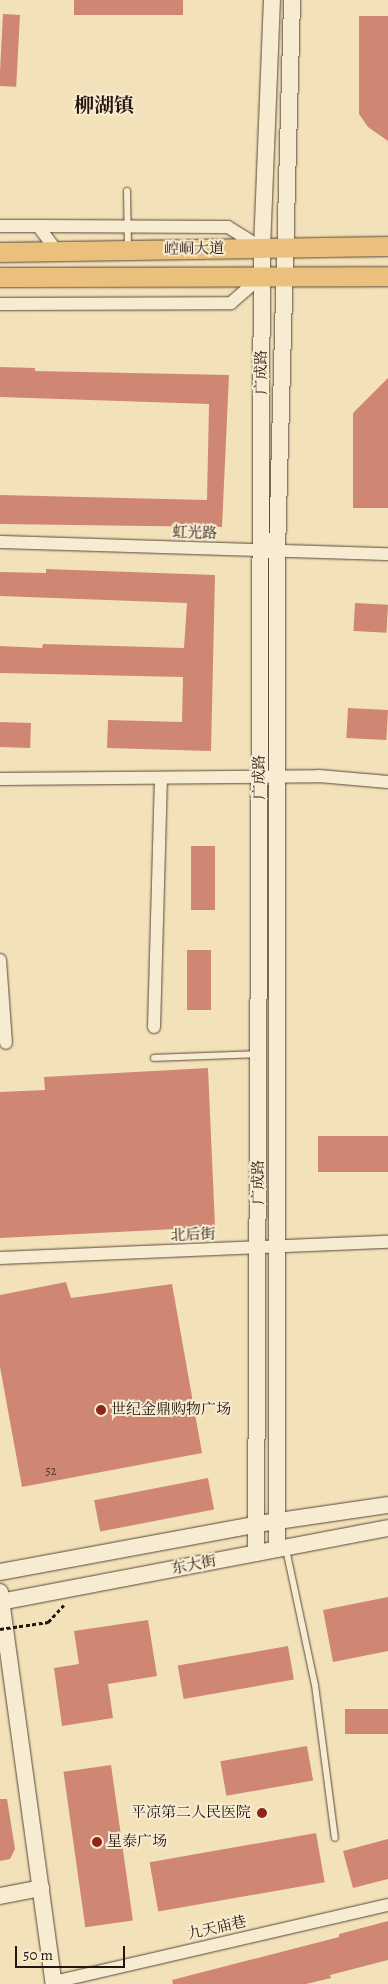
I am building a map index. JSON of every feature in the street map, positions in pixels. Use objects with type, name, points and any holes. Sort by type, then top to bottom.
[{"type":"main road","name":"广成路","points":[[272,0],[262,276],[269,552],[278,777],[275,1521],[281,1548]]},
{"type":"main road","name":"广成路","points":[[256,1553],[258,1524],[260,777],[269,552],[285,276],[292,0]]},
{"type":"main road","name":"崆峒大道","points":[[0,252],[388,246]]},
{"type":"main road","name":"崆峒大道","points":[[0,277],[388,276]]},
{"type":"main road","name":"东大街","points":[[0,1572],[275,1521],[388,1505]]},
{"type":"main road","name":"东大街","points":[[0,1598],[388,1528]]},
{"type":"main road","points":[[0,1598],[54,1983]]},
{"type":"main road","points":[[0,1896],[41,1888]]},
{"type":"street","points":[[0,226],[228,227],[262,248]]},
{"type":"street","points":[[38,226],[57,251]]},
{"type":"street","points":[[0,304],[230,303],[262,276]]},
{"type":"street","name":"虹光路","points":[[0,542],[269,552],[388,554]]},
{"type":"street","points":[[0,779],[278,777],[388,782]]},
{"type":"street","points":[[154,1027],[161,778]]},
{"type":"street","points":[[1,959],[6,1043]]},
{"type":"street","name":"北后街","points":[[0,1258],[388,1242]]},
{"type":"street","name":"九天庙巷","points":[[54,1983],[388,1905]]},
{"type":"lane","points":[[127,191],[128,250]]},
{"type":"lane","points":[[154,1058],[260,1054]]},
{"type":"lane","points":[[281,1548],[315,1685],[335,1838]]},
{"type":"path","points":[[0,1629],[48,1622]]},
{"type":"building","points":[[74,0],[183,0],[183,15],[74,15]]},
{"type":"building","points":[[3,14],[20,15],[16,87],[0,86]]},
{"type":"building","points":[[359,16],[388,16],[388,141],[368,127],[359,114]]},
{"type":"building","points":[[0,367],[35,368],[35,371],[229,375],[222,527],[0,524],[0,495],[207,500],[209,404],[0,397]]},
{"type":"building","points":[[388,378],[388,508],[353,508],[353,413]]},
{"type":"building","points":[[46,569],[215,575],[211,751],[107,748],[108,720],[182,722],[183,677],[0,673],[0,646],[42,648],[43,644],[184,648],[187,603],[0,596],[0,572],[46,573]]},
{"type":"building","points":[[355,603],[388,605],[386,633],[354,631]]},
{"type":"building","points":[[348,708],[388,710],[386,740],[346,738]]},
{"type":"building","points":[[0,722],[31,723],[30,748],[0,747]]},
{"type":"building","points":[[191,846],[215,846],[215,910],[191,910]]},
{"type":"building","points":[[187,950],[211,950],[211,1010],[187,1010]]},
{"type":"building","points":[[208,1068],[215,1227],[0,1238],[0,1092],[45,1090],[44,1077]]},
{"type":"building","points":[[318,1136],[388,1136],[388,1172],[318,1172]]},
{"type":"building","name":"世纪金鼎购物广场","points":[[66,1282],[71,1298],[172,1284],[202,1453],[22,1487],[0,1367],[0,1295]]},
{"type":"building","points":[[208,1478],[214,1509],[100,1532],[94,1500]]},
{"type":"building","points":[[388,1597],[388,1651],[333,1662],[323,1610]]},
{"type":"building","points":[[148,1620],[157,1676],[108,1684],[113,1718],[62,1726],[54,1668],[79,1664],[74,1631]]},
{"type":"building","points":[[288,1646],[294,1679],[184,1699],[178,1665]]},
{"type":"building","points":[[345,1709],[388,1709],[388,1734],[345,1734]]},
{"type":"building","points":[[307,1746],[313,1780],[226,1796],[220,1761]]},
{"type":"building","points":[[111,1765],[133,1920],[85,1927],[63,1772]]},
{"type":"building","points":[[0,1799],[7,1799],[15,1849],[10,1859],[0,1861]]},
{"type":"building","points":[[316,1833],[325,1882],[158,1912],[150,1862]]},
{"type":"building","points":[[388,1839],[388,1879],[353,1888],[343,1851]]},
{"type":"building","points":[[388,1921],[388,1960],[330,1975],[331,1978],[306,1984],[173,1984],[172,1980],[339,1937],[339,1934]]},
{"type":"place","name":"世纪金鼎购物广场","points":[[101,1410]]},
{"type":"place","name":"平凉第二人民医院","points":[[262,1813]]},
{"type":"place","name":"星泰广场","points":[[97,1842]]},
{"type":"district","name":"柳湖镇","points":[[104,105]]}]
